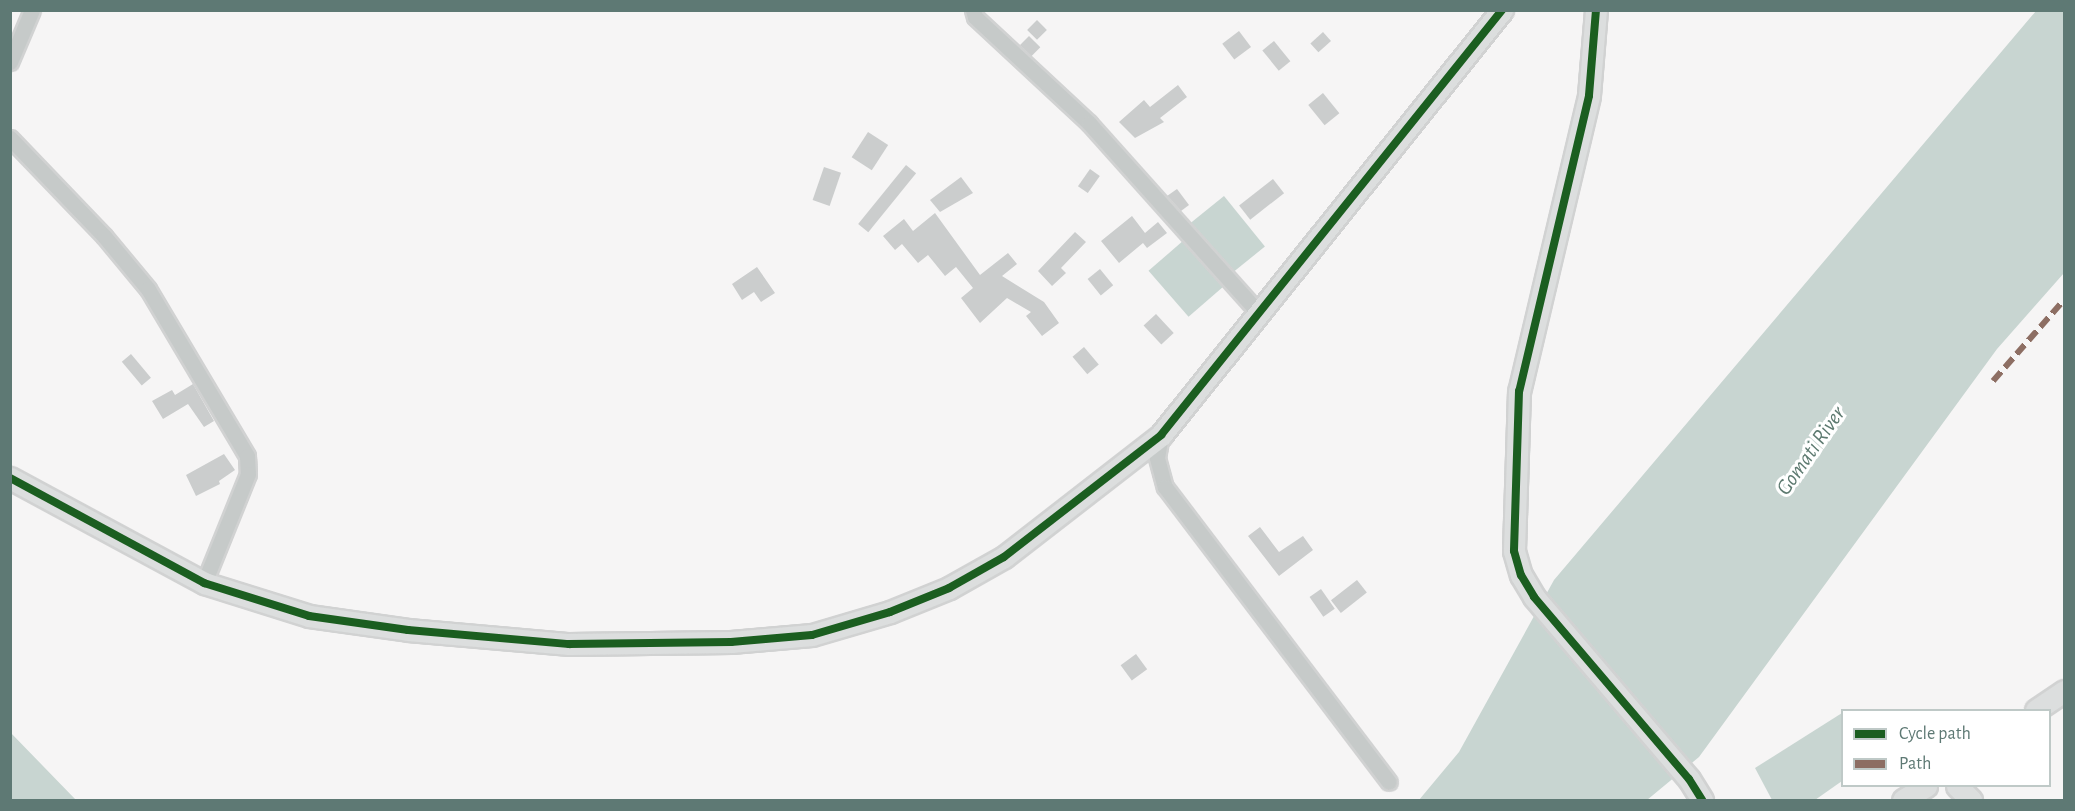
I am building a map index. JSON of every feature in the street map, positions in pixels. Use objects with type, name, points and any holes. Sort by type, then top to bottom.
[{"type":"street","points":[[10,62],[32,10]]},
{"type":"street","points":[[973,10],[975,17],[1089,123],[1258,312]]},
{"type":"street","points":[[10,478],[204,583],[309,616],[408,630],[546,642],[731,642],[813,635],[890,612],[949,588],[1004,557],[1161,435],[1502,10]]},
{"type":"street","points":[[1596,10],[1589,96],[1519,391],[1514,551],[1521,575],[1534,597],[1689,779],[1702,801]]},
{"type":"street","points":[[10,138],[104,236],[148,289],[247,456],[248,474],[204,583]]},
{"type":"street","points":[[1161,435],[1157,458],[1166,487],[1389,782]]},
{"type":"street","points":[[2039,709],[2064,691]]},
{"type":"street","points":[[1903,801],[1924,787]]},
{"type":"street","points":[[1958,787],[1971,801]]},
{"type":"water","name":"Gomati River","points":[[2036,11],[2064,11],[2064,273],[1997,349],[1699,757],[1647,800],[1419,800],[1459,752],[1554,580]]},
{"type":"water","points":[[1224,196],[1265,247],[1231,274],[1191,223]]},
{"type":"water","points":[[1184,240],[1224,286],[1189,317],[1149,271]]},
{"type":"water","points":[[1841,714],[1841,782],[1815,800],[1772,800],[1755,768]]},
{"type":"water","points":[[10,732],[76,800],[11,800]]},
{"type":"building","points":[[1037,20],[1047,30],[1037,40],[1027,30]]},
{"type":"building","points":[[1239,31],[1251,47],[1234,60],[1222,44]]},
{"type":"building","points":[[1323,32],[1331,41],[1318,52],[1310,43]]},
{"type":"building","points":[[1029,36],[1040,47],[1031,57],[1020,45]]},
{"type":"building","points":[[1274,41],[1290,61],[1279,71],[1262,50]]},
{"type":"building","points":[[1178,85],[1187,97],[1160,118],[1164,122],[1135,138],[1119,122],[1144,100],[1150,107]]},
{"type":"building","points":[[1323,93],[1339,113],[1325,125],[1308,105]]},
{"type":"building","points":[[868,132],[888,145],[872,170],[852,157]]},
{"type":"building","points":[[906,165],[916,173],[868,232],[858,224]]},
{"type":"building","points":[[824,167],[841,173],[830,206],[813,200]]},
{"type":"building","points":[[1090,169],[1100,176],[1088,193],[1078,186]]},
{"type":"building","points":[[961,177],[973,193],[940,212],[930,200]]},
{"type":"building","points":[[1273,179],[1284,193],[1250,220],[1239,205]]},
{"type":"building","points":[[1177,189],[1189,205],[1181,211],[1167,196]]},
{"type":"building","points":[[935,213],[980,275],[1008,253],[1017,264],[1002,276],[1044,302],[1059,323],[1042,336],[1026,316],[1031,312],[1007,298],[980,323],[961,298],[973,288],[956,267],[945,276],[928,255],[918,263],[902,244],[895,250],[883,236],[904,219],[913,231]]},
{"type":"building","points":[[1132,216],[1145,233],[1158,222],[1167,233],[1147,248],[1143,243],[1119,263],[1101,241]]},
{"type":"building","points":[[1075,232],[1086,242],[1061,268],[1066,273],[1052,286],[1038,271]]},
{"type":"building","points":[[757,267],[775,293],[761,302],[754,292],[742,300],[732,284]]},
{"type":"building","points":[[1100,269],[1113,285],[1101,295],[1088,279]]},
{"type":"building","points":[[1156,314],[1174,333],[1161,345],[1144,326]]},
{"type":"building","points":[[1084,347],[1099,365],[1087,374],[1073,357]]},
{"type":"building","points":[[131,354],[151,378],[142,385],[122,362]]},
{"type":"building","points":[[193,384],[214,421],[204,427],[188,404],[163,419],[152,401],[172,390],[175,395]]},
{"type":"building","points":[[224,454],[235,470],[219,481],[220,484],[196,496],[186,475]]},
{"type":"building","points":[[1260,527],[1279,552],[1303,536],[1313,550],[1279,576],[1248,536]]},
{"type":"building","points":[[1357,580],[1367,593],[1341,613],[1331,600]]},
{"type":"building","points":[[1321,589],[1335,609],[1323,617],[1310,597]]},
{"type":"building","points":[[1136,654],[1147,669],[1132,681],[1121,665]]},
{"type":"marked path","points":[[1993,381],[2064,300]]},
{"type":"cycle path","points":[[10,478],[204,583],[309,616],[408,630],[569,644],[731,642],[812,635],[890,612],[949,588],[1004,557],[1161,435],[1502,10]]},
{"type":"cycle path","points":[[1596,10],[1589,96],[1519,391],[1514,551],[1521,575],[1534,597],[1689,779],[1702,800]]}]
